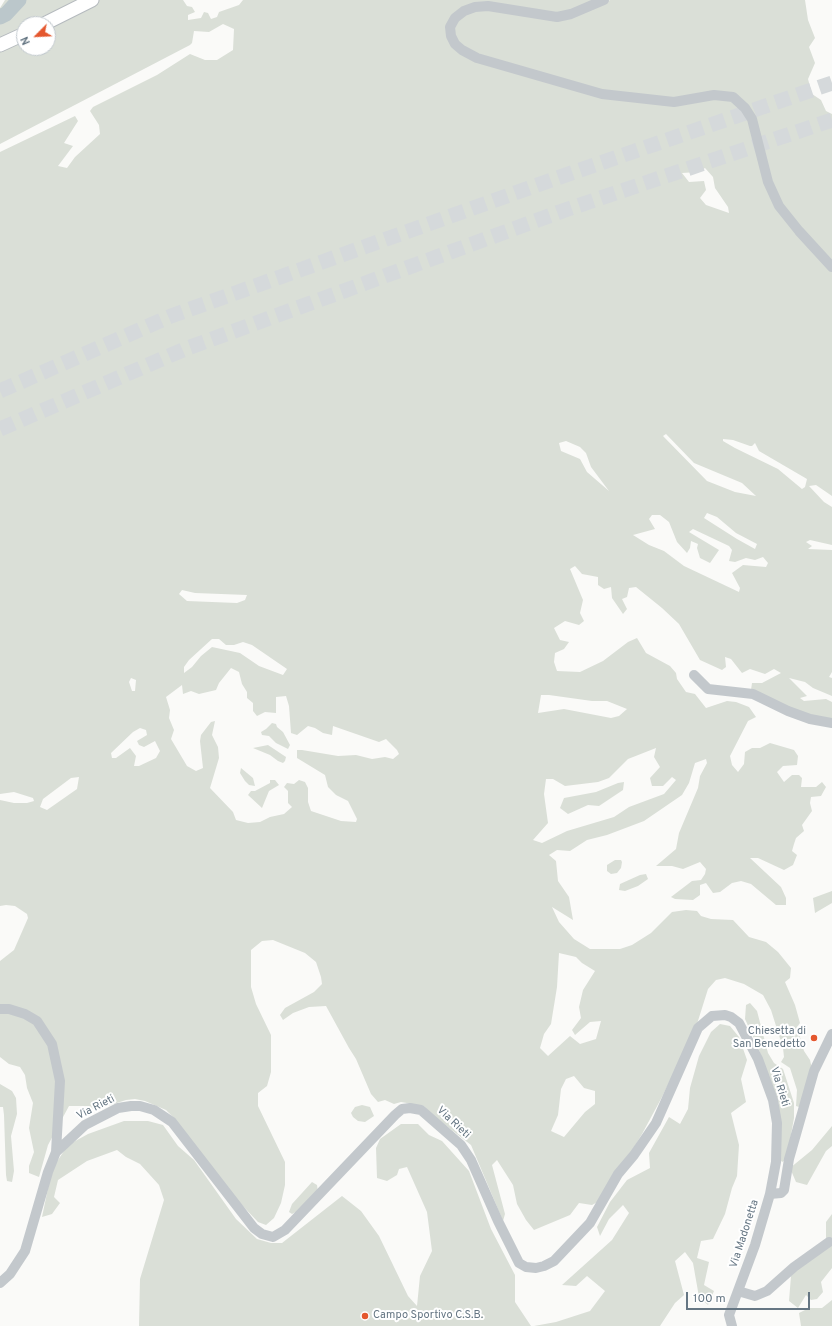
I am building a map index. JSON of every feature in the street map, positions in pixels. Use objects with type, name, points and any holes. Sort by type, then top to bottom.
[{"type":"main road","points":[[56,18],[92,0]]},
{"type":"main road","points":[[0,45],[16,38]]},
{"type":"street","points":[[604,0],[571,14],[557,16],[488,6],[475,7],[464,11],[455,18],[450,27],[451,36],[458,47],[477,58],[602,94],[674,102],[714,95],[733,97],[745,108],[752,119],[768,182],[779,206],[799,231],[832,267]]},
{"type":"street","points":[[694,675],[708,689],[753,694],[788,711],[810,719],[832,723]]},
{"type":"street","points":[[0,1009],[9,1009],[25,1014],[37,1021],[52,1044],[60,1081],[56,1152]]},
{"type":"street","name":"Via Rieti","points":[[0,1283],[10,1274],[25,1251],[48,1172],[56,1152],[85,1125],[118,1108],[140,1106],[154,1110],[172,1122],[254,1228],[262,1234],[273,1237],[285,1230],[395,1115],[402,1109],[410,1108],[421,1110],[462,1145],[471,1160],[512,1252],[519,1263],[526,1267],[536,1268],[554,1261],[590,1223],[618,1174],[634,1155],[656,1123],[698,1028],[712,1016],[731,1016],[739,1023],[758,1059],[773,1100],[777,1123],[777,1143],[776,1162],[770,1194]]},
{"type":"street","points":[[770,1194],[781,1193],[784,1190],[789,1159],[814,1071],[832,1034]]},
{"type":"street","name":"Via Madonetta","points":[[732,1326],[729,1315],[755,1245],[770,1194]]},
{"type":"street","points":[[738,1291],[755,1296],[768,1291],[794,1267],[829,1242]]},
{"type":"shaded area","points":[[5,0],[84,0],[44,16],[16,16],[16,30],[0,41],[0,8]]},
{"type":"shaded area","points":[[99,0],[183,0],[187,6],[192,7],[195,12],[188,15],[188,20],[201,18],[204,12],[208,13],[211,19],[217,17],[219,12],[239,5],[243,0],[601,0],[606,2],[610,0],[805,0],[808,20],[815,38],[809,47],[815,63],[808,79],[812,94],[821,100],[826,111],[832,114],[832,496],[816,485],[809,486],[824,502],[832,507],[832,545],[810,540],[806,542],[812,546],[808,549],[832,550],[832,672],[829,677],[832,678],[832,696],[813,688],[805,682],[789,678],[807,696],[800,698],[804,701],[826,699],[832,702],[832,723],[816,720],[751,690],[752,683],[762,683],[781,673],[774,669],[765,674],[750,669],[742,673],[731,659],[725,657],[726,667],[722,670],[700,660],[679,624],[636,587],[629,588],[627,597],[622,599],[627,609],[623,614],[612,598],[611,587],[604,589],[598,585],[598,577],[582,574],[575,566],[570,569],[583,600],[580,613],[584,621],[579,625],[565,621],[554,628],[560,640],[569,642],[564,649],[555,653],[554,662],[557,671],[580,672],[603,661],[628,642],[637,638],[646,653],[670,666],[676,673],[677,679],[686,692],[695,694],[706,708],[727,701],[736,702],[749,707],[756,717],[748,721],[730,756],[732,765],[738,772],[744,764],[745,752],[752,748],[760,748],[770,743],[794,750],[798,756],[797,765],[783,766],[777,772],[784,782],[792,775],[799,775],[802,778],[801,787],[816,787],[822,782],[826,787],[821,796],[811,797],[810,803],[812,811],[802,825],[804,831],[796,838],[792,851],[797,855],[793,865],[784,870],[758,858],[750,858],[781,887],[786,898],[786,905],[776,905],[751,884],[741,881],[732,883],[720,892],[713,893],[706,883],[700,885],[700,895],[693,900],[675,899],[671,897],[692,881],[701,880],[705,874],[706,869],[700,862],[683,869],[672,866],[656,866],[676,849],[679,833],[698,788],[700,776],[707,763],[706,759],[695,763],[689,783],[682,795],[644,821],[607,835],[587,840],[570,851],[557,850],[549,855],[556,861],[558,881],[569,897],[573,920],[552,907],[559,922],[574,939],[590,949],[620,949],[632,945],[651,933],[672,912],[686,910],[697,911],[701,916],[711,919],[733,920],[749,937],[766,942],[778,952],[791,968],[790,978],[785,982],[795,1005],[800,1023],[797,1027],[804,1051],[810,1060],[812,1069],[799,1107],[796,1106],[797,1090],[790,1068],[781,1062],[784,1057],[783,1048],[771,1010],[763,995],[744,984],[725,978],[716,980],[708,989],[697,1024],[662,1097],[642,1134],[603,1199],[592,1205],[579,1203],[570,1215],[534,1230],[526,1220],[517,1204],[513,1185],[497,1160],[492,1165],[505,1214],[503,1221],[471,1145],[431,1114],[424,1106],[401,1102],[394,1104],[385,1100],[378,1102],[371,1094],[356,1059],[326,1006],[309,1007],[293,1013],[283,1020],[280,1015],[285,1008],[314,992],[322,984],[316,962],[305,953],[273,940],[262,941],[251,950],[251,987],[256,1004],[271,1035],[271,1072],[267,1086],[258,1093],[258,1106],[285,1162],[285,1185],[281,1203],[274,1218],[266,1225],[258,1222],[240,1203],[175,1119],[166,1110],[145,1101],[135,1099],[126,1100],[95,1110],[87,1106],[69,1106],[48,1145],[39,1177],[29,1173],[29,1166],[34,1152],[29,1128],[33,1103],[27,1088],[25,1075],[20,1067],[9,1064],[0,1057],[0,961],[14,950],[28,918],[27,914],[15,906],[0,906],[0,800],[14,803],[27,803],[34,801],[33,798],[14,792],[0,794],[0,152],[75,116],[78,121],[64,143],[73,146],[58,166],[67,168],[75,157],[100,134],[99,125],[90,111],[93,107],[157,75],[190,54],[205,60],[217,60],[233,50],[234,29],[223,24],[209,32],[194,31],[192,43],[190,45],[0,144],[0,51],[16,44],[16,56],[56,56],[56,24]],"holes":[[[705,168],[713,177],[715,188],[728,207],[729,213],[706,205],[700,198],[706,190],[704,181],[689,182],[682,173],[698,172]],[[666,434],[694,463],[742,483],[756,496],[735,492],[707,481],[663,436]],[[723,439],[733,440],[750,446],[755,443],[759,451],[807,479],[805,487],[802,489],[778,469],[723,441]],[[566,441],[580,447],[586,453],[591,467],[609,491],[587,472],[580,459],[561,451],[559,443]],[[707,513],[717,517],[736,533],[757,544],[755,549],[704,518]],[[652,515],[660,515],[669,522],[677,542],[687,553],[690,548],[691,541],[698,544],[697,548],[700,558],[710,563],[719,550],[689,532],[693,529],[729,546],[732,550],[729,561],[735,562],[746,558],[755,560],[763,557],[768,563],[766,567],[743,565],[732,573],[740,588],[739,592],[684,566],[664,551],[649,545],[633,535],[655,529],[649,519]],[[182,590],[195,593],[247,595],[245,600],[237,603],[187,601],[179,594]],[[212,639],[219,639],[226,645],[234,645],[243,642],[252,645],[287,669],[283,675],[259,666],[240,653],[212,647],[184,673],[184,667],[189,660]],[[231,668],[239,672],[242,684],[247,692],[247,698],[253,703],[253,711],[257,716],[265,712],[276,713],[276,697],[286,696],[289,706],[291,733],[297,735],[308,726],[323,733],[332,735],[333,726],[379,742],[386,739],[399,754],[393,759],[385,757],[372,759],[356,755],[338,756],[297,750],[297,758],[325,775],[328,787],[336,795],[348,801],[357,819],[356,822],[341,821],[311,811],[308,802],[308,788],[305,782],[299,780],[294,784],[287,783],[284,787],[288,791],[288,803],[292,807],[284,814],[270,817],[260,822],[248,823],[236,820],[233,812],[210,788],[219,758],[218,747],[212,735],[215,721],[211,722],[201,735],[200,741],[203,768],[196,771],[187,766],[171,739],[174,730],[169,718],[170,710],[166,697],[182,685],[183,694],[191,691],[199,694],[216,690],[219,683]],[[131,678],[136,680],[135,691],[132,691],[129,682]],[[541,695],[592,701],[607,701],[627,709],[619,716],[611,718],[564,709],[538,713]],[[140,728],[146,730],[147,735],[137,741],[139,745],[144,747],[155,741],[160,751],[156,758],[139,766],[134,766],[136,756],[130,748],[116,758],[112,758],[111,753],[133,732]],[[656,748],[654,757],[660,767],[650,778],[652,786],[663,786],[672,777],[676,780],[664,794],[629,807],[614,817],[567,831],[542,843],[533,840],[548,823],[544,794],[546,779],[553,779],[565,786],[598,782],[609,778],[628,759]],[[79,777],[77,789],[47,810],[40,807],[43,799],[71,778]],[[559,953],[576,957],[582,963],[595,971],[583,990],[579,1007],[581,1018],[572,1030],[575,1035],[590,1022],[601,1021],[596,1039],[580,1044],[570,1036],[548,1056],[540,1048],[544,1034],[551,1024],[557,987]],[[574,1076],[584,1088],[595,1091],[595,1104],[585,1112],[564,1137],[551,1131],[558,1115],[561,1089],[566,1079]]]},
{"type":"shaded area","points":[[272,723],[276,724],[277,727],[283,732],[290,745],[288,749],[276,743],[269,736],[262,735],[261,732]]},
{"type":"shaded area","points":[[268,745],[286,757],[283,763],[270,755],[253,748]]},
{"type":"shaded area","points":[[241,768],[253,778],[255,786],[249,785],[245,781],[240,773]]},
{"type":"shaded area","points":[[270,780],[275,780],[279,785],[269,791],[262,808],[248,795],[251,791],[255,791],[270,783]]},
{"type":"shaded area","points":[[624,782],[623,790],[599,806],[588,805],[568,814],[560,808],[564,798],[596,792]]},
{"type":"shaded area","points":[[615,860],[621,860],[621,868],[617,873],[611,874],[607,871],[607,865]]},
{"type":"shaded area","points":[[646,874],[648,879],[638,886],[625,891],[619,890],[620,884],[640,875]]},
{"type":"shaded area","points":[[832,891],[832,903],[815,913],[813,898]]},
{"type":"shaded area","points":[[750,1003],[757,1011],[768,1053],[774,1063],[783,1069],[794,1103],[794,1118],[789,1146],[786,1160],[782,1162],[779,1158],[781,1140],[778,1100],[757,1045],[745,1019],[746,1005]]},
{"type":"shaded area","points":[[720,1024],[730,1026],[739,1037],[747,1060],[741,1079],[746,1102],[731,1113],[739,1145],[737,1176],[725,1214],[713,1239],[701,1241],[697,1258],[709,1262],[704,1285],[714,1291],[708,1305],[699,1297],[693,1263],[685,1252],[675,1261],[684,1295],[675,1303],[660,1326],[534,1326],[556,1322],[590,1311],[605,1291],[587,1276],[576,1286],[562,1285],[612,1240],[629,1213],[623,1205],[609,1219],[600,1236],[597,1227],[610,1202],[627,1180],[650,1168],[649,1153],[669,1117],[680,1124],[688,1109],[690,1088],[699,1056],[711,1032]]},
{"type":"shaded area","points":[[0,1084],[12,1091],[16,1098],[17,1114],[11,1136],[14,1171],[12,1182],[7,1181],[6,1175],[4,1115],[3,1107],[0,1107]]},
{"type":"shaded area","points":[[362,1105],[370,1107],[374,1116],[365,1122],[358,1121],[351,1113],[355,1107]]},
{"type":"shaded area","points":[[124,1121],[148,1121],[163,1125],[178,1146],[194,1160],[236,1219],[257,1239],[271,1243],[282,1243],[342,1196],[361,1211],[379,1236],[408,1296],[417,1306],[420,1276],[432,1251],[427,1212],[407,1167],[399,1169],[397,1175],[387,1181],[377,1178],[376,1148],[380,1139],[401,1124],[418,1124],[429,1135],[442,1141],[469,1171],[491,1229],[515,1275],[515,1302],[531,1326],[139,1326],[140,1279],[164,1200],[159,1185],[140,1164],[126,1157],[117,1150],[87,1161],[58,1180],[54,1197],[60,1203],[52,1214],[42,1217],[52,1169],[68,1145],[88,1134]]},
{"type":"shaded area","points":[[832,1126],[832,1146],[826,1151],[807,1185],[796,1182],[790,1168],[812,1150]]},
{"type":"shaded area","points":[[312,1182],[317,1185],[318,1192],[298,1211],[292,1214],[289,1212],[292,1204]]},
{"type":"shaded area","points":[[832,1214],[832,1268],[821,1282],[823,1292],[817,1299],[811,1300],[806,1295],[798,1308],[789,1301],[791,1276],[826,1240],[826,1222]]},
{"type":"shaded area","points":[[832,1300],[832,1326],[801,1326],[799,1313],[809,1308],[822,1308]]},
{"type":"waterway","points":[[0,17],[6,14],[19,0]]},
{"type":"tunnel","points":[[0,391],[171,316],[557,178],[832,83]]},
{"type":"tunnel","points":[[0,429],[185,349],[568,209],[832,120]]},
{"type":"place","name":"Chiesetta di San Benedetto","points":[[814,1038]]},
{"type":"place","name":"Campo Sportivo C.S.B.","points":[[365,1316]]}]
